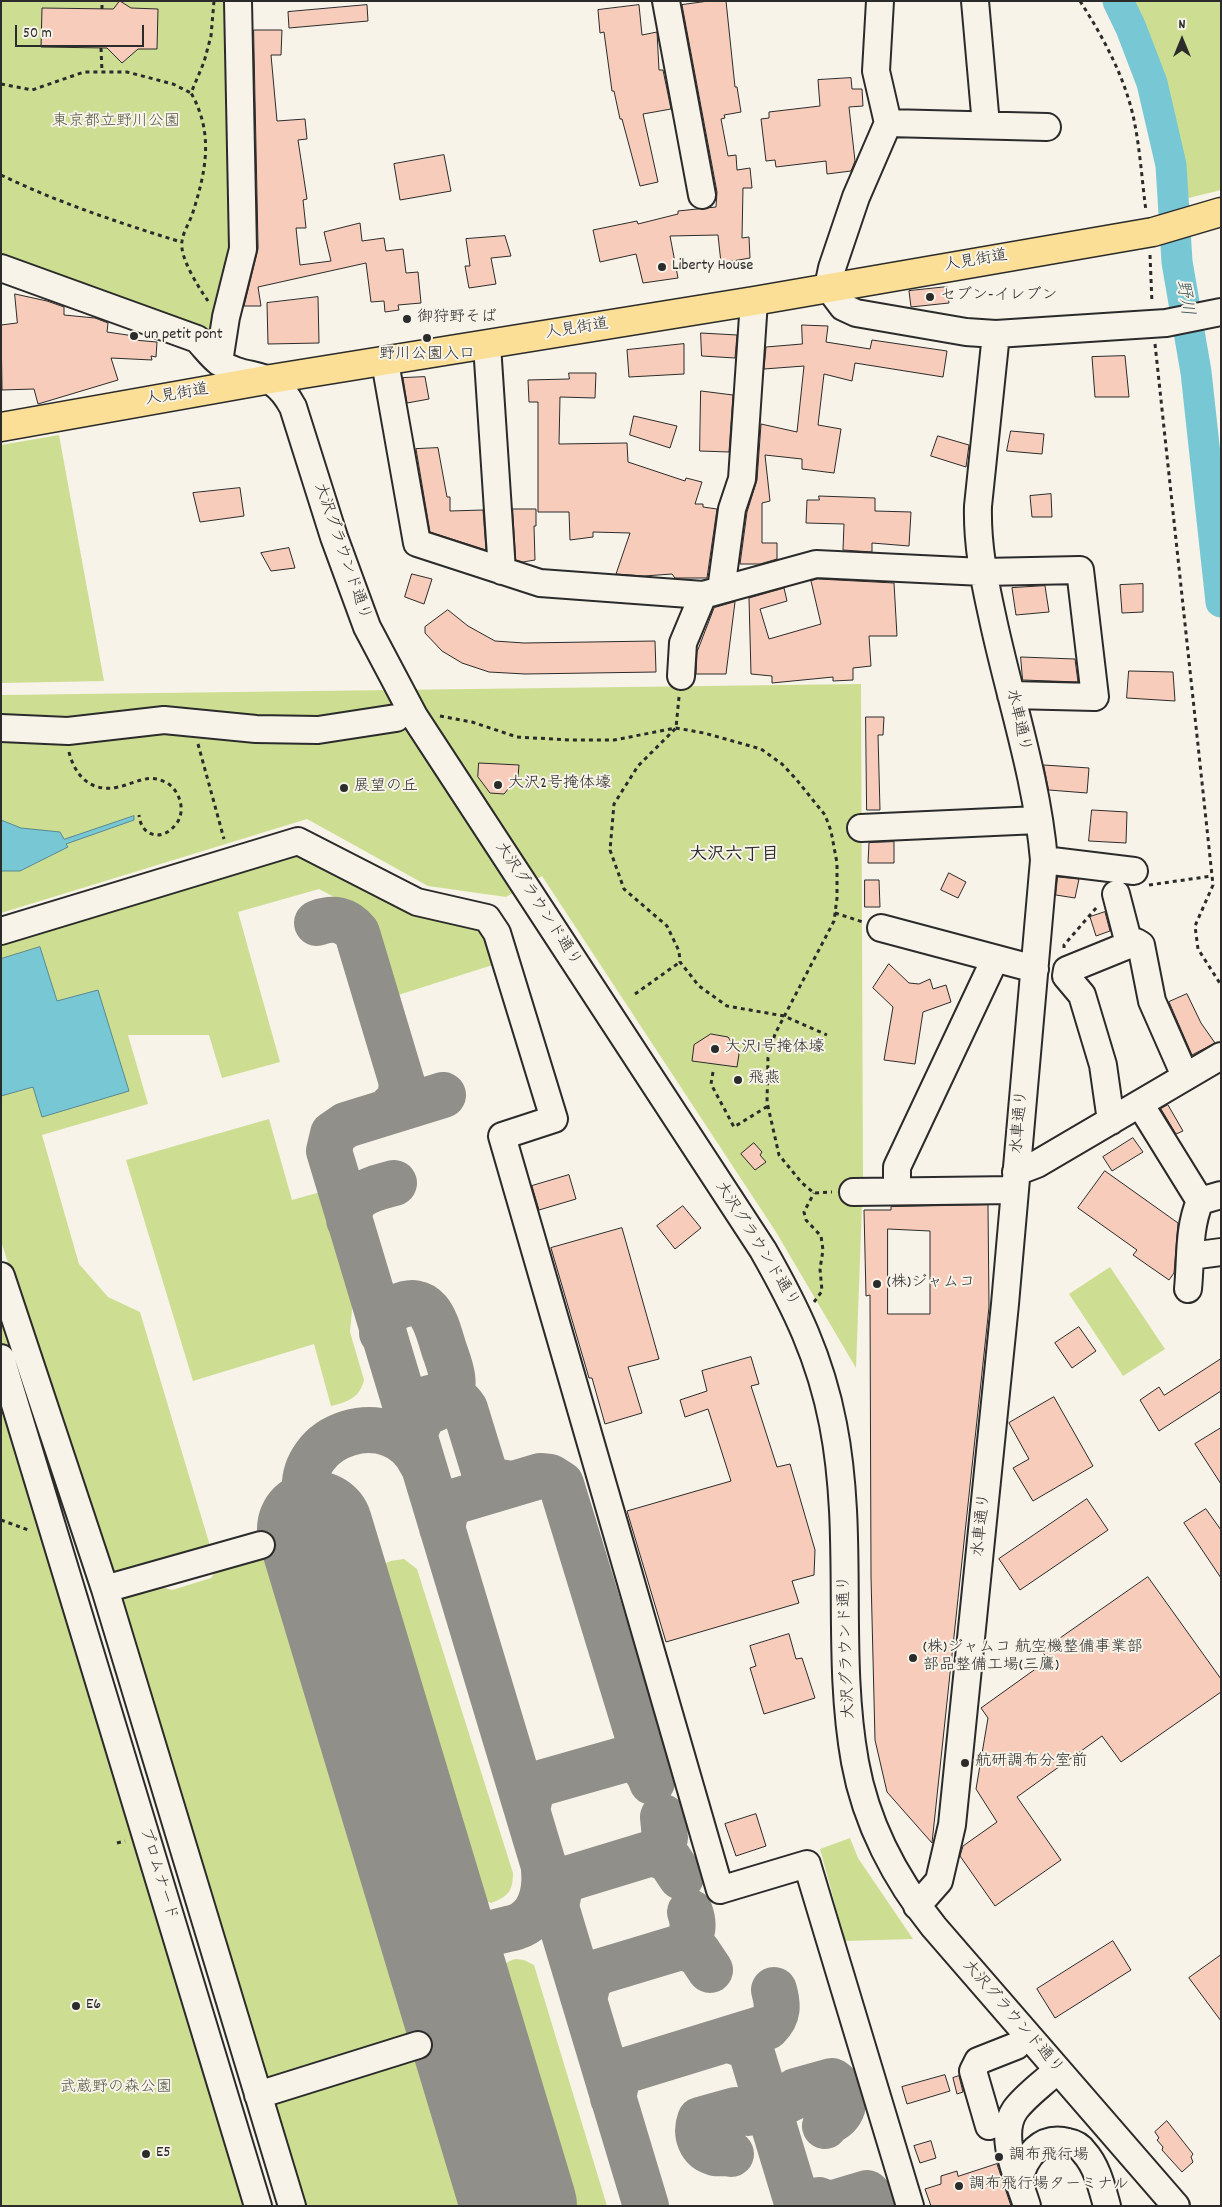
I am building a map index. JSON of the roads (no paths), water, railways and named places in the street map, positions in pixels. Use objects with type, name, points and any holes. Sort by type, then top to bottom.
[{"type":"main road","name":"人見街道","points":[[1,427],[271,380],[754,301],[1150,232],[1216,214]]},
{"type":"street","points":[[219,362],[226,317],[243,249],[238,1]]},
{"type":"street","points":[[666,1],[702,195]]},
{"type":"street","points":[[880,1],[876,71],[888,123],[856,196],[832,268],[828,287],[843,307],[869,316],[966,332],[996,334],[1159,324],[1221,312]]},
{"type":"street","points":[[975,1],[986,125]]},
{"type":"street","points":[[888,123],[1047,127]]},
{"type":"street","points":[[1,268],[197,339],[219,362],[238,371],[271,380]]},
{"type":"street","points":[[681,676],[683,643],[712,593],[732,509],[742,479],[754,301]]},
{"type":"street","name":"水車通り","points":[[922,1920],[939,1881],[952,1825],[1006,1304],[1015,1181],[1044,860],[1038,820],[983,572],[977,532],[996,334]]},
{"type":"street","points":[[487,345],[502,571]]},
{"type":"street","points":[[385,362],[417,543],[540,583],[712,593],[816,564],[983,572],[1080,570],[1095,697],[1011,695]]},
{"type":"street","name":"大沢グラウンド通り","points":[[271,380],[286,393],[293,407],[347,573],[367,627],[393,679],[425,732],[763,1250],[794,1304],[814,1353],[833,1424],[840,1473],[848,1710],[856,1764],[870,1816],[894,1868],[922,1920],[1176,2206]]},
{"type":"street","points":[[1,728],[68,731],[108,728],[146,721],[192,722],[272,730],[318,730],[396,718]]},
{"type":"street","points":[[861,828],[1038,820]]},
{"type":"street","points":[[1,931],[298,840],[417,902],[487,918],[497,933],[554,1120],[502,1136],[720,1890],[807,1864],[910,2206]]},
{"type":"street","points":[[1044,860],[1134,871]]},
{"type":"street","points":[[1116,894],[1130,944]]},
{"type":"street","points":[[881,928],[1035,969]]},
{"type":"street","points":[[1111,1121],[1103,1065],[1082,995],[1066,976],[1067,970],[1130,944],[1136,942],[1141,945],[1152,1001],[1185,1076]]},
{"type":"street","points":[[897,1192],[897,1167],[995,959]]},
{"type":"street","points":[[853,1192],[897,1192],[1015,1181],[1037,1164],[1221,1056]]},
{"type":"street","points":[[1140,1104],[1211,1198],[1191,1232],[1188,1289]]},
{"type":"street","points":[[1191,1256],[1221,1252]]},
{"type":"street","points":[[1,1276],[105,1589],[292,2206]]},
{"type":"street","name":"プロムナード","points":[[1,1358],[258,2206]]},
{"type":"street","points":[[105,1589],[261,1545]]},
{"type":"street","points":[[258,2095],[418,2045]]},
{"type":"street","points":[[989,2126],[973,2071],[974,2065],[978,2060],[1016,2046]]},
{"type":"street","points":[[1027,2206],[1008,2139],[1011,2118],[1016,2110],[1057,2070]]},
{"type":"street","points":[[1019,2180],[1023,2167],[1036,2147],[1048,2142],[1062,2140],[1074,2143],[1084,2150],[1092,2163],[1107,2206]]},
{"type":"water","points":[[134,816],[134,820],[66,844],[68,847],[20,871],[1,871],[1,820],[21,828],[60,832],[64,839]]},
{"type":"water","points":[[40,947],[57,1001],[98,990],[129,1091],[42,1117],[33,1087],[1,1096],[1,959]]},
{"type":"waterway","name":"野川","points":[[1118,1],[1131,28],[1152,83],[1171,165],[1177,262],[1196,372],[1221,602]]},
{"type":"place","name":"Liberty House","points":[[662,267]]},
{"type":"place","name":"セブン-イレブン","points":[[930,297]]},
{"type":"place","name":"御狩野そば","points":[[407,319]]},
{"type":"place","name":"un petit pont","points":[[134,336]]},
{"type":"place","name":"野川公園入口","points":[[427,338]]},
{"type":"place","name":"大沢2号掩体壕","points":[[498,785]]},
{"type":"place","name":"展望の丘","points":[[344,788]]},
{"type":"place","name":"大沢1号掩体壕","points":[[715,1049]]},
{"type":"place","name":"飛燕","points":[[738,1080]]},
{"type":"place","name":"(株)ジャムコ","points":[[877,1284]]},
{"type":"place","name":"(株)ジャムコ 航空機整備事業部 部品整備工場(三鷹)","points":[[913,1658]]},
{"type":"place","name":"航研調布分室前","points":[[965,1763]]},
{"type":"place","name":"E6","points":[[76,2006]]},
{"type":"place","name":"E5","points":[[146,2154]]},
{"type":"place","name":"調布飛行場","points":[[999,2157]]},
{"type":"place","name":"調布飛行場ターミナル","points":[[959,2186]]},
{"type":"district","name":"大沢六丁目","points":[[734,857]]},
{"type":"park label","name":"東京都立野川公園","points":[[116,123]]},
{"type":"park label","name":"武蔵野の森公園","points":[[116,2089]]}]
